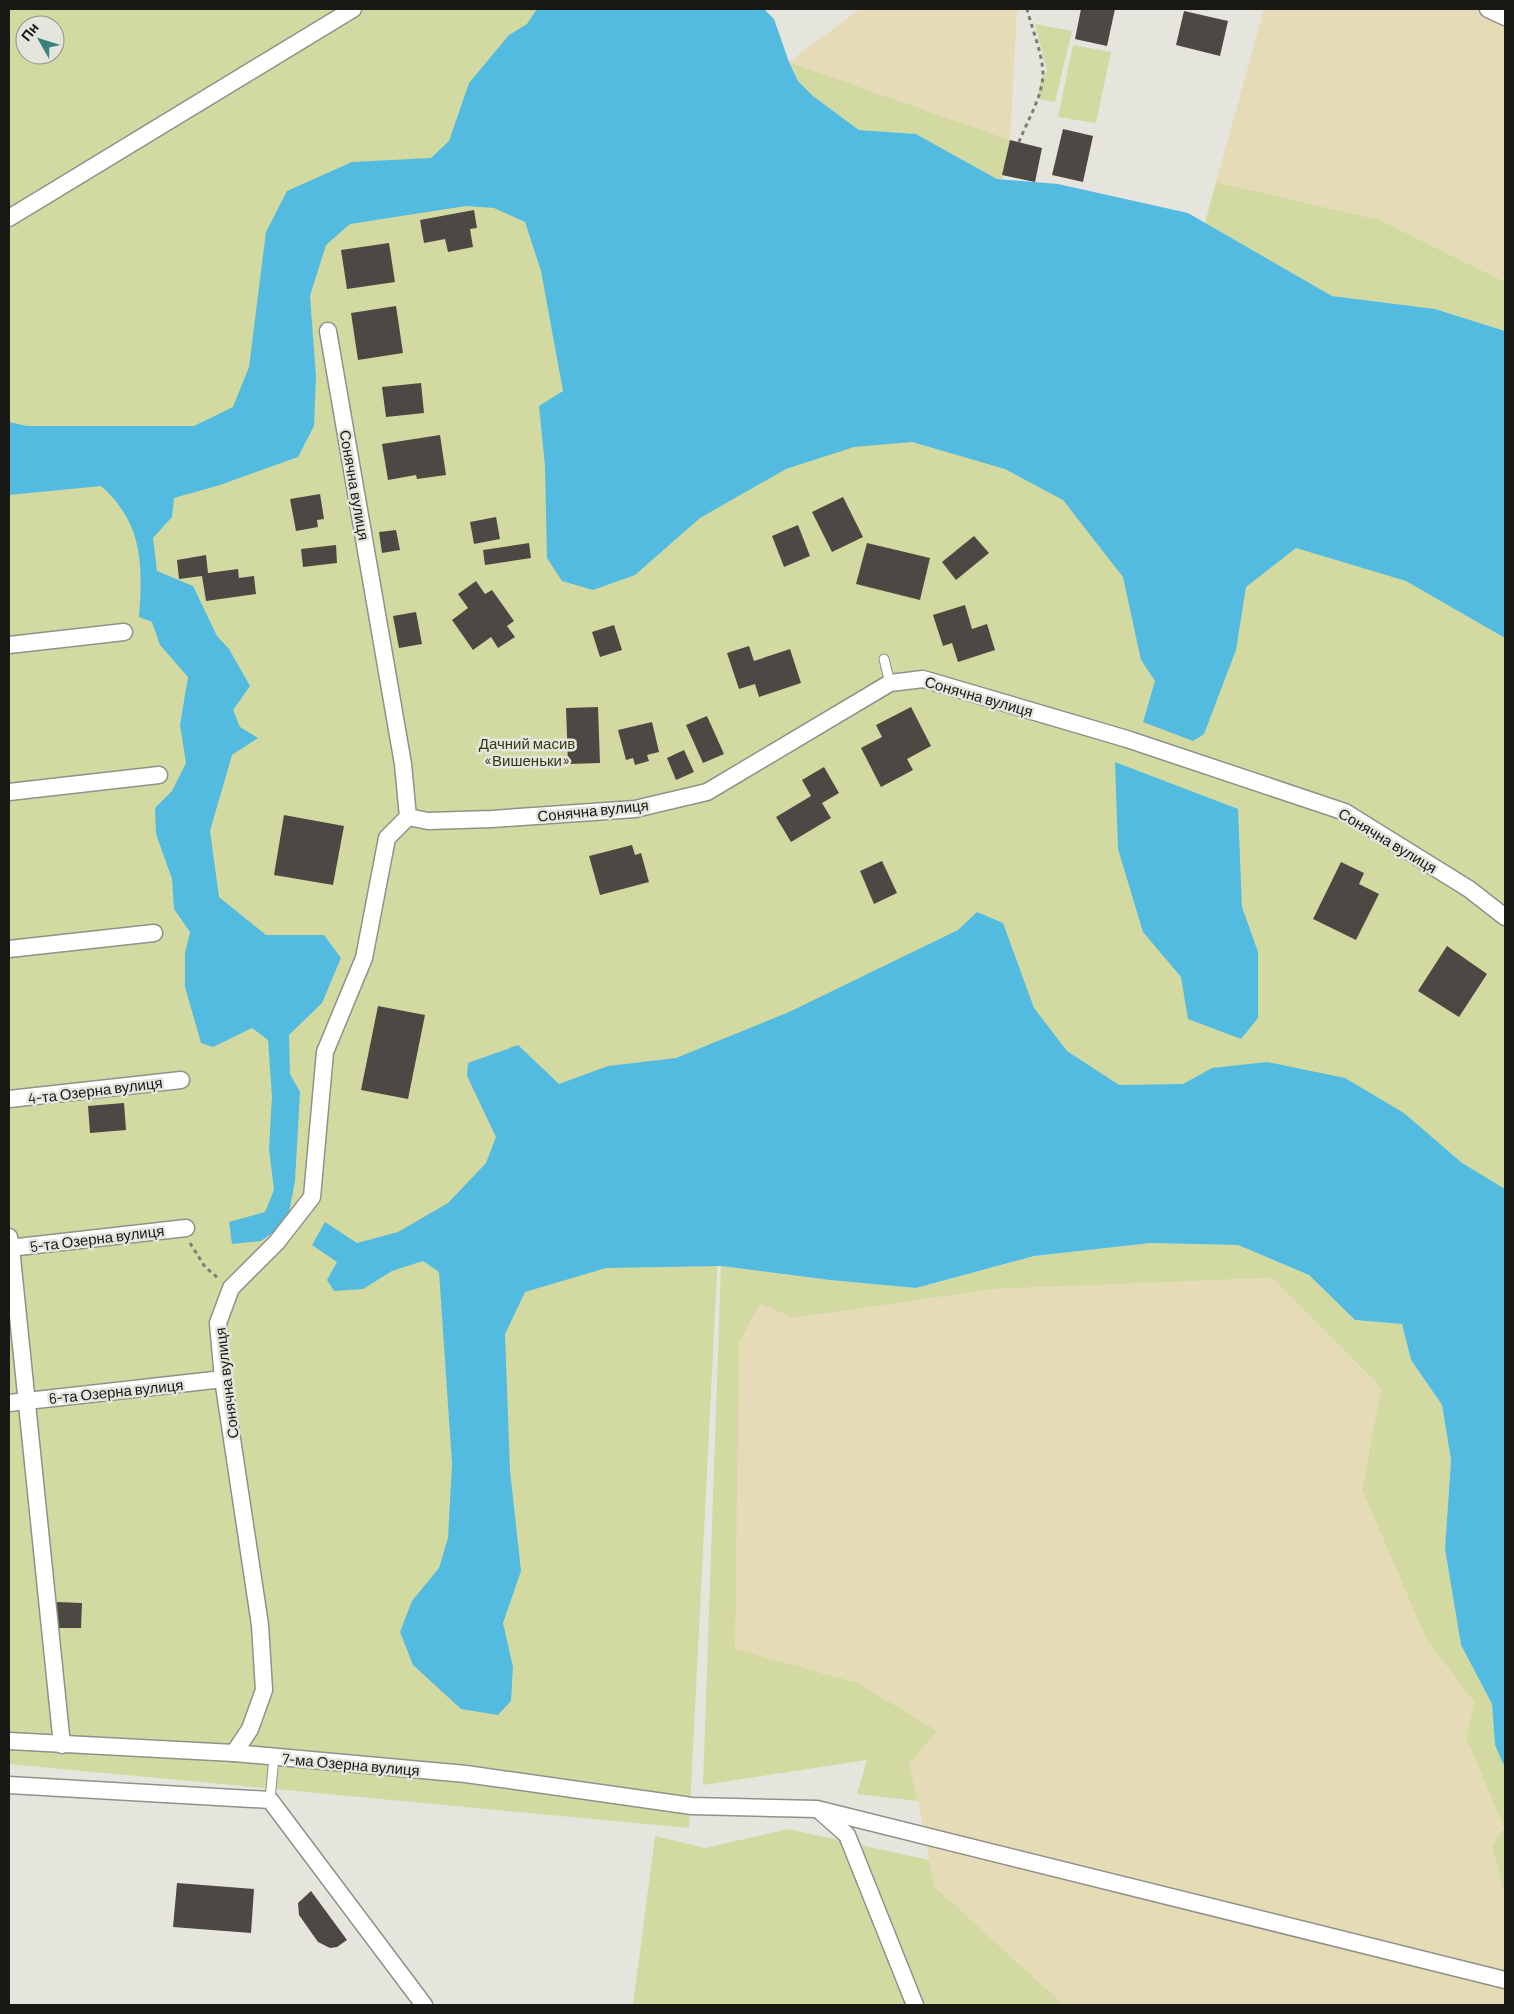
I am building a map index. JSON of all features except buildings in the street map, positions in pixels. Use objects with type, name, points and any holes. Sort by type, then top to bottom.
[{"type":"street","points":[[9,218],[354,9]]},
{"type":"street","points":[[1488,9],[1505,17]]},
{"type":"street","name":"Сонячна вулиця","points":[[328,331],[402,754],[408,817]]},
{"type":"street","points":[[9,644],[124,632]]},
{"type":"street","name":"Сонячна вулиця","points":[[408,817],[428,821],[482,820],[635,809],[707,792],[890,683],[923,679],[1127,739],[1345,812],[1469,890],[1505,917]]},
{"type":"street","points":[[9,792],[159,775]]},
{"type":"street","name":"Сонячна вулиця","points":[[234,1753],[250,1729],[264,1690],[260,1625],[223,1379],[218,1323],[231,1288],[277,1242],[312,1197],[325,1052],[364,958],[387,838],[408,817]]},
{"type":"street","points":[[9,949],[154,933]]},
{"type":"street","name":"4-та Озерна вулиця","points":[[9,1099],[181,1080]]},
{"type":"street","name":"5-та Озерна вулиця","points":[[10,1245],[186,1228]]},
{"type":"street","points":[[10,1245],[62,1745]]},
{"type":"street","name":"6-та Озерна вулиця","points":[[9,1403],[223,1379]]},
{"type":"street","name":"7-ма Озерна вулиця","points":[[9,1741],[234,1753],[466,1774],[692,1806],[817,1809],[1503,1979]]},
{"type":"street","points":[[9,1785],[270,1800],[424,2005]]},
{"type":"street","points":[[817,1809],[847,1835],[915,2005]]},
{"type":"lane","points":[[884,659],[890,683]]},
{"type":"lane","points":[[270,1800],[274,1757]]},
{"type":"path","points":[[1019,142],[1040,92],[1043,74],[1027,9]]},
{"type":"path","points":[[186,1228],[190,1244],[205,1267],[231,1288]]},
{"type":"green space","name":"Дачний масив «Вишеньки»","points":[[9,9],[664,9],[1505,591],[1505,1243],[719,1234],[689,1828],[9,1764]]},
{"type":"green space","points":[[1035,24],[1072,31],[1055,102],[1037,99],[1042,77],[1047,71]]},
{"type":"green space","points":[[1073,45],[1111,52],[1096,123],[1058,117]]},
{"type":"green space","points":[[789,62],[1010,140],[1002,175],[1004,179],[997,179],[916,134],[859,130],[813,96],[798,81]]},
{"type":"green space","points":[[1216,182],[1380,220],[1505,282],[1505,331],[1435,309],[1332,296],[1205,223]]},
{"type":"green space","points":[[1151,1243],[1238,1245],[1309,1275],[1355,1320],[1402,1324],[1411,1360],[1442,1405],[1451,1460],[1445,1549],[1461,1645],[1492,1704],[1495,1745],[1505,1768],[1505,1896],[1492,1845],[1504,1828],[1466,1738],[1474,1702],[1426,1639],[1362,1490],[1381,1388],[1272,1278],[995,1289],[794,1318],[735,1648],[858,1683],[938,1731],[909,1764],[918,1801],[857,1794],[867,1760],[703,1785],[721,1266],[830,1280],[916,1288],[1034,1256]]},
{"type":"green space","points":[[788,1829],[929,1860],[934,1886],[1064,2005],[633,2005],[655,1836],[705,1848]]},
{"type":"sand","points":[[860,9],[1017,9],[1010,140],[789,62]]},
{"type":"sand","points":[[1264,9],[1505,9],[1505,282],[1380,220],[1216,182]]},
{"type":"sand","points":[[1272,1278],[1381,1388],[1362,1490],[1426,1639],[1474,1702],[1466,1738],[1504,1828],[1492,1845],[1505,1896],[1505,2005],[1064,2005],[934,1886],[909,1764],[938,1731],[858,1683],[735,1649],[739,1342],[760,1304],[795,1318],[995,1289]]},
{"type":"water","points":[[537,9],[764,9],[774,19],[789,62],[798,81],[813,96],[859,130],[916,134],[997,179],[1058,184],[1188,213],[1332,296],[1435,309],[1505,331],[1505,638],[1406,581],[1296,548],[1246,587],[1236,650],[1204,734],[1193,741],[1143,722],[1155,681],[1141,660],[1123,577],[1063,500],[1005,469],[912,442],[854,447],[786,469],[700,518],[635,575],[593,590],[562,581],[547,558],[545,466],[539,406],[563,391],[541,271],[525,222],[494,208],[466,206],[350,224],[326,245],[310,296],[316,376],[314,426],[298,457],[220,485],[174,498],[172,517],[153,538],[157,571],[193,586],[217,636],[229,649],[250,686],[233,710],[240,727],[258,738],[232,755],[210,831],[219,897],[266,935],[324,935],[341,958],[322,1003],[289,1035],[290,1074],[300,1092],[295,1181],[287,1223],[261,1241],[232,1244],[229,1222],[265,1212],[274,1190],[269,1149],[272,1096],[268,1040],[252,1028],[213,1047],[201,1043],[185,987],[185,953],[190,932],[174,909],[172,879],[156,834],[155,808],[172,791],[186,763],[180,725],[188,677],[160,645],[152,622],[139,617],[141,580],[137,546],[133,530],[115,500],[101,486],[9,495],[9,422],[27,426],[194,426],[233,407],[249,367],[266,232],[287,191],[352,162],[431,158],[449,141],[469,83],[509,35],[527,24]]},
{"type":"water","points":[[1115,762],[1238,809],[1242,907],[1258,952],[1258,1018],[1241,1039],[1188,1019],[1181,977],[1143,932],[1118,849]]},
{"type":"water","points":[[977,912],[1003,923],[1034,1008],[1067,1051],[1119,1085],[1183,1084],[1212,1068],[1267,1062],[1345,1078],[1404,1113],[1462,1163],[1505,1189],[1505,1768],[1495,1745],[1492,1704],[1461,1645],[1445,1549],[1451,1460],[1442,1405],[1411,1360],[1402,1324],[1355,1320],[1309,1275],[1238,1245],[1151,1243],[1034,1256],[916,1288],[830,1280],[721,1266],[606,1268],[525,1292],[505,1334],[510,1470],[521,1571],[503,1623],[513,1667],[511,1701],[498,1715],[461,1709],[413,1665],[400,1632],[412,1601],[439,1568],[448,1538],[452,1464],[439,1272],[423,1261],[392,1271],[363,1289],[334,1291],[327,1280],[337,1262],[312,1245],[325,1222],[357,1243],[398,1232],[448,1203],[486,1163],[496,1137],[467,1076],[468,1063],[518,1045],[559,1084],[608,1066],[676,1058],[789,1012],[958,930]]}]
